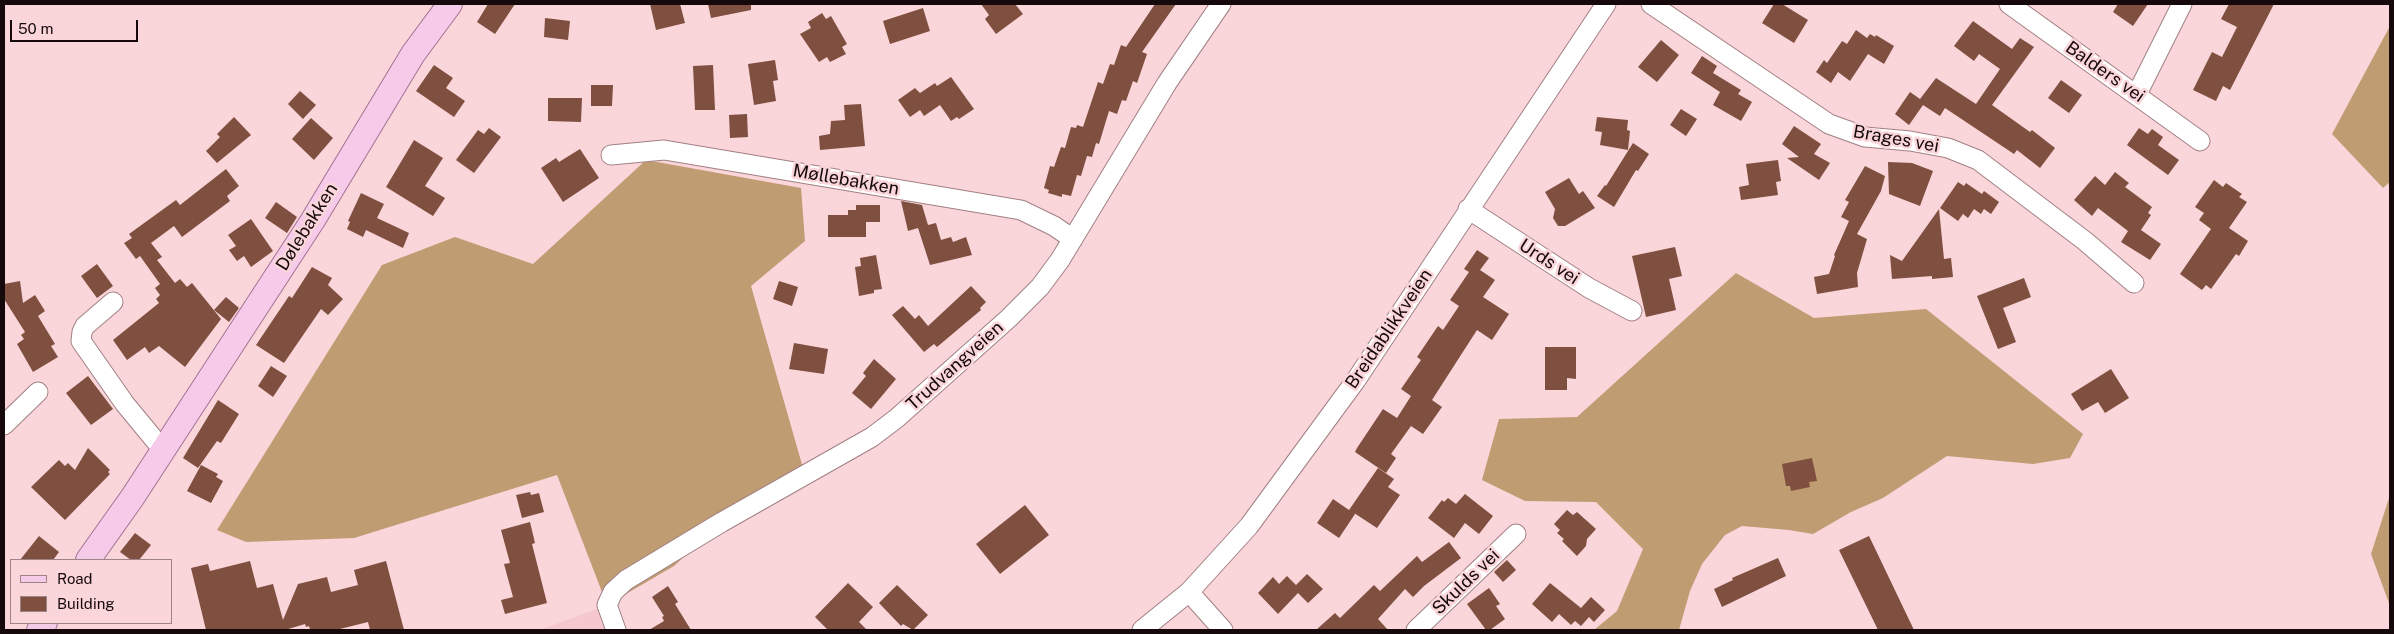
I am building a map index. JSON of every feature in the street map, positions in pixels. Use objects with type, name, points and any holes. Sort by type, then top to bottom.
[{"type":"main road","name":"Dølebakken","points":[[89,559],[163,450],[313,220],[413,54],[450,4]]},
{"type":"street","name":"Trudvangveien","points":[[616,630],[607,605],[613,592],[619,586],[722,522],[872,437],[898,418],[1016,312],[1040,287],[1060,260],[1167,82],[1221,4]]},
{"type":"street","name":"Breidablikkveien","points":[[1142,630],[1189,592],[1249,526],[1356,380],[1606,4]]},
{"type":"street","name":"Brages vei","points":[[1651,4],[1829,124],[1865,137],[1948,148],[1978,160],[2085,241],[2134,283]]},
{"type":"street","name":"Balders vei","points":[[2009,4],[2200,141]]},
{"type":"street","points":[[2137,94],[2182,4]]},
{"type":"street","name":"Møllebakken","points":[[611,156],[664,150],[1012,208],[1022,210],[1054,226],[1073,239]]},
{"type":"street","name":"Urds vei","points":[[1468,210],[1589,288],[1632,311]]},
{"type":"street","points":[[113,302],[85,326],[82,332],[82,341],[126,404],[163,450]]},
{"type":"street","points":[[4,425],[38,392]]},
{"type":"street","name":"Skulds vei","points":[[1416,630],[1516,534]]},
{"type":"street","points":[[1189,592],[1223,630]]},
{"type":"shaded area","points":[[2390,26],[2390,182],[2383,188],[2332,134]]},
{"type":"shaded area","points":[[646,160],[801,188],[805,241],[751,286],[805,475],[722,522],[674,566],[607,605],[557,475],[354,538],[246,542],[217,530],[382,265],[455,237],[533,264]]},
{"type":"shaded area","points":[[1736,273],[1814,318],[1926,309],[2083,434],[2070,458],[2033,464],[1947,456],[1883,498],[1851,512],[1813,534],[1742,526],[1725,535],[1702,564],[1690,591],[1679,630],[1594,630],[1617,611],[1643,549],[1596,502],[1525,501],[1482,480],[1499,419],[1577,417]]},
{"type":"shaded area","points":[[2390,495],[2390,606],[2371,554]]},
{"type":"shaded area","points":[[607,605],[619,630],[540,630]]},
{"type":"building","points":[[488,4],[515,4],[495,34],[477,22]]},
{"type":"building","points":[[650,4],[680,4],[685,23],[656,30]]},
{"type":"building","points":[[708,4],[751,4],[751,10],[711,18]]},
{"type":"building","points":[[981,4],[1015,4],[1023,14],[996,34],[985,19],[989,15]]},
{"type":"building","points":[[1155,4],[1176,4],[1142,52],[1147,54],[1137,83],[1133,81],[1126,101],[1122,100],[1117,114],[1109,111],[1099,144],[1096,143],[1092,157],[1087,156],[1081,176],[1077,175],[1071,196],[1062,194],[1062,197],[1048,193],[1049,190],[1044,188],[1050,166],[1054,167],[1061,147],[1065,148],[1071,127],[1076,128],[1077,125],[1083,127],[1098,82],[1103,84],[1110,64],[1114,65],[1121,45],[1126,47]]},
{"type":"building","points":[[1774,4],[1782,4],[1808,20],[1794,43],[1762,23]]},
{"type":"building","points":[[2118,4],[2148,4],[2133,26],[2113,12]]},
{"type":"building","points":[[2229,4],[2274,4],[2230,90],[2223,86],[2216,101],[2193,90],[2212,52],[2222,57],[2237,27],[2221,19]]},
{"type":"building","points":[[923,8],[930,31],[890,44],[883,21]]},
{"type":"building","points":[[822,13],[826,19],[831,16],[847,44],[842,47],[846,54],[830,62],[827,57],[819,62],[800,34],[811,28],[808,22]]},
{"type":"building","points":[[545,18],[570,21],[568,40],[544,37]]},
{"type":"building","points":[[1973,21],[2012,49],[2020,38],[2034,47],[1992,105],[2030,132],[2032,130],[2055,148],[2040,168],[2017,150],[2014,154],[1945,108],[1940,116],[1923,105],[1909,125],[1895,114],[1910,92],[1920,99],[1936,78],[1976,104],[2000,69],[1979,54],[1974,61],[1954,46]]},
{"type":"building","points":[[1856,30],[1867,38],[1870,34],[1875,37],[1876,35],[1894,46],[1884,64],[1868,54],[1850,81],[1838,72],[1831,83],[1816,72],[1824,60],[1827,63],[1842,41],[1847,44]]},
{"type":"building","points":[[1661,40],[1679,55],[1657,82],[1638,67]]},
{"type":"building","points":[[1702,56],[1717,66],[1713,73],[1741,90],[1738,94],[1752,102],[1741,121],[1713,105],[1720,92],[1691,73]]},
{"type":"building","points":[[775,60],[778,80],[773,81],[776,101],[754,105],[748,64]]},
{"type":"building","points":[[434,65],[453,78],[446,88],[465,101],[454,117],[416,91]]},
{"type":"building","points":[[713,65],[715,110],[695,110],[693,66]]},
{"type":"building","points":[[951,77],[974,109],[959,119],[957,117],[951,121],[940,105],[924,116],[920,110],[910,117],[898,100],[915,88],[920,93],[935,83],[937,86]]},
{"type":"building","points":[[2061,80],[2082,95],[2069,113],[2048,98]]},
{"type":"building","points":[[591,85],[613,85],[612,106],[591,106]]},
{"type":"building","points":[[300,91],[316,105],[303,119],[288,104]]},
{"type":"building","points":[[548,98],[582,98],[581,122],[548,121]]},
{"type":"building","points":[[861,104],[865,146],[820,150],[819,136],[830,134],[831,121],[845,120],[844,105]]},
{"type":"building","points":[[1681,109],[1697,119],[1686,136],[1670,125]]},
{"type":"building","points":[[747,114],[748,137],[730,138],[729,115]]},
{"type":"building","points":[[234,117],[251,135],[217,163],[206,151],[220,137],[217,134]]},
{"type":"building","points":[[1597,117],[1628,120],[1627,130],[1630,131],[1628,150],[1600,145],[1602,132],[1595,131]]},
{"type":"building","points":[[311,118],[333,138],[314,160],[292,139]]},
{"type":"building","points":[[1794,126],[1821,144],[1814,154],[1830,163],[1819,180],[1787,158],[1799,157],[1782,144]]},
{"type":"building","points":[[489,128],[501,137],[474,173],[456,160],[478,130],[484,134]]},
{"type":"building","points":[[2139,128],[2148,134],[2152,129],[2163,137],[2158,145],[2179,160],[2168,175],[2127,145]]},
{"type":"building","points":[[414,140],[443,158],[425,186],[445,198],[433,216],[386,187]]},
{"type":"building","points":[[1633,143],[1649,154],[1638,171],[1636,170],[1614,207],[1597,196],[1606,186]]},
{"type":"building","points":[[580,149],[599,178],[563,202],[541,168],[556,158],[559,162]]},
{"type":"building","points":[[1778,160],[1781,181],[1776,182],[1778,195],[1741,200],[1739,187],[1749,185],[1746,164]]},
{"type":"building","points":[[1888,162],[1912,163],[1933,171],[1920,206],[1889,194]]},
{"type":"building","points":[[1865,166],[1885,176],[1881,191],[1857,234],[1867,239],[1857,273],[1858,287],[1817,294],[1814,277],[1829,274],[1834,255],[1849,221],[1841,217],[1849,202],[1845,200]]},
{"type":"building","points":[[226,169],[239,186],[227,196],[230,201],[182,237],[174,226],[151,243],[162,257],[157,260],[175,283],[180,279],[187,287],[192,283],[221,319],[185,367],[159,346],[149,353],[145,347],[127,360],[113,340],[159,303],[156,299],[160,295],[155,288],[160,284],[140,256],[136,259],[124,243],[132,238],[129,234],[176,200],[180,205]]},
{"type":"building","points":[[2115,172],[2129,183],[2125,187],[2152,207],[2148,213],[2151,215],[2141,230],[2161,244],[2150,260],[2121,242],[2128,231],[2098,208],[2092,216],[2074,200],[2095,176],[2105,185]]},
{"type":"building","points":[[1569,178],[1579,194],[1583,191],[1595,208],[1565,226],[1558,226],[1553,218],[1555,209],[1545,192]]},
{"type":"building","points":[[2214,180],[2223,187],[2226,183],[2242,194],[2239,197],[2247,202],[2229,228],[2248,241],[2239,256],[2236,254],[2211,289],[2206,285],[2202,290],[2180,274],[2211,229],[2199,220],[2204,213],[2195,207]]},
{"type":"building","points":[[1958,182],[1964,186],[1966,183],[1982,194],[1984,191],[1999,202],[1991,214],[1984,209],[1981,214],[1974,209],[1968,218],[1963,214],[1958,221],[1940,208]]},
{"type":"building","points":[[361,193],[384,204],[377,218],[409,233],[403,248],[366,230],[363,237],[347,229],[350,222],[348,221]]},
{"type":"building","points":[[901,201],[922,205],[928,225],[936,223],[941,240],[951,237],[953,242],[966,237],[972,255],[930,265],[918,228],[908,231]]},
{"type":"building","points":[[276,202],[297,217],[287,233],[265,218]]},
{"type":"building","points":[[856,205],[880,205],[880,222],[866,222],[866,237],[828,237],[828,215],[848,215],[848,210],[856,210]]},
{"type":"building","points":[[1939,209],[1944,259],[1951,258],[1953,277],[1932,279],[1932,276],[1892,279],[1890,255],[1902,261]]},
{"type":"building","points":[[251,219],[273,251],[251,267],[244,256],[237,261],[229,250],[236,246],[228,235]]},
{"type":"building","points":[[1675,247],[1682,276],[1669,279],[1676,310],[1646,317],[1632,256]]},
{"type":"building","points":[[1477,250],[1489,258],[1480,270],[1495,280],[1483,297],[1509,314],[1492,340],[1477,330],[1432,400],[1442,407],[1423,434],[1411,426],[1391,454],[1396,458],[1386,473],[1355,452],[1383,409],[1397,418],[1411,396],[1401,389],[1421,360],[1417,357],[1438,326],[1443,330],[1459,306],[1450,300],[1469,272],[1464,269]]},
{"type":"building","points":[[876,255],[882,289],[859,296],[855,267],[861,266],[860,258]]},
{"type":"building","points":[[97,264],[113,286],[97,298],[81,276]]},
{"type":"building","points":[[312,267],[332,278],[328,285],[343,299],[328,315],[321,309],[284,363],[256,345],[289,296],[292,298]]},
{"type":"building","points":[[2024,278],[2031,297],[2003,308],[2016,342],[1998,349],[1977,296]]},
{"type":"building","points":[[20,281],[23,303],[35,295],[45,311],[38,316],[55,344],[51,346],[58,357],[33,372],[17,344],[24,339],[21,335],[25,332],[4,299],[4,284]]},
{"type":"building","points":[[779,281],[798,287],[792,306],[773,299]]},
{"type":"building","points":[[971,286],[986,302],[980,308],[981,310],[937,347],[934,344],[924,352],[892,315],[903,306],[915,319],[919,315],[928,326]]},
{"type":"building","points":[[226,297],[239,308],[229,322],[214,310]]},
{"type":"building","points":[[794,343],[828,349],[824,374],[789,369]]},
{"type":"building","points":[[1545,347],[1576,347],[1576,379],[1567,378],[1567,390],[1545,390]]},
{"type":"building","points":[[874,359],[896,379],[871,409],[852,393],[866,376],[863,373]]},
{"type":"building","points":[[271,366],[287,376],[273,397],[258,386]]},
{"type":"building","points":[[2111,369],[2129,398],[2105,413],[2098,402],[2082,411],[2071,394]]},
{"type":"building","points":[[88,376],[113,409],[91,425],[66,393]]},
{"type":"building","points":[[218,400],[239,414],[221,443],[217,441],[198,468],[183,458]]},
{"type":"building","points":[[88,448],[110,470],[108,472],[110,474],[65,520],[31,487],[59,460],[65,466],[68,463],[75,470]]},
{"type":"building","points":[[1812,458],[1817,481],[1809,482],[1810,487],[1791,491],[1790,486],[1786,486],[1782,464]]},
{"type":"building","points":[[201,465],[218,474],[216,477],[223,481],[211,503],[187,491]]},
{"type":"building","points":[[1378,468],[1394,479],[1388,487],[1400,495],[1377,528],[1354,513],[1339,538],[1317,523],[1333,499],[1349,510]]},
{"type":"building","points":[[530,492],[531,495],[539,493],[544,512],[522,518],[516,495]]},
{"type":"building","points":[[1465,494],[1493,516],[1479,534],[1465,523],[1454,538],[1428,518],[1442,500],[1444,502],[1448,498],[1456,504]]},
{"type":"building","points":[[1025,505],[1049,535],[1000,574],[976,544]]},
{"type":"building","points":[[1567,510],[1573,515],[1577,512],[1596,529],[1587,539],[1586,546],[1577,556],[1562,541],[1564,539],[1557,533],[1560,530],[1554,524]]},
{"type":"building","points":[[530,522],[535,543],[532,544],[547,603],[505,614],[501,600],[513,597],[504,564],[510,563],[501,530]]},
{"type":"building","points":[[135,533],[151,545],[140,559],[130,559],[120,552]]},
{"type":"building","points":[[39,536],[59,552],[54,559],[21,559]]},
{"type":"building","points":[[1869,536],[1914,630],[1878,630],[1839,550]]},
{"type":"building","points":[[1449,542],[1461,558],[1424,586],[1413,597],[1405,589],[1378,619],[1388,630],[1316,630],[1335,613],[1340,618],[1374,585],[1380,591],[1417,556],[1422,562]]},
{"type":"building","points":[[1778,558],[1786,576],[1722,607],[1714,589],[1733,580],[1732,578]]},
{"type":"building","points":[[1507,560],[1516,570],[1503,582],[1494,572]]},
{"type":"building","points":[[250,561],[257,588],[273,584],[283,620],[298,584],[327,577],[331,592],[358,585],[354,570],[386,561],[404,630],[370,630],[368,622],[336,630],[310,630],[309,626],[306,627],[305,624],[285,630],[206,630],[191,568],[208,564],[210,571]]},
{"type":"building","points":[[1307,574],[1323,589],[1308,603],[1298,593],[1278,614],[1258,593],[1273,577],[1279,584],[1287,576],[1296,585]]},
{"type":"building","points":[[848,583],[873,607],[859,622],[867,630],[828,630],[815,617]]},
{"type":"building","points":[[1550,583],[1581,608],[1591,597],[1605,610],[1594,622],[1589,617],[1581,626],[1575,621],[1571,625],[1559,614],[1552,622],[1532,604]]},
{"type":"building","points":[[897,585],[928,615],[913,630],[903,624],[901,626],[879,603]]},
{"type":"building","points":[[668,586],[678,602],[675,604],[691,630],[649,630],[664,621],[662,617],[664,616],[652,597]]},
{"type":"building","points":[[1489,588],[1500,604],[1496,606],[1505,619],[1490,630],[1486,630],[1467,604]]}]
